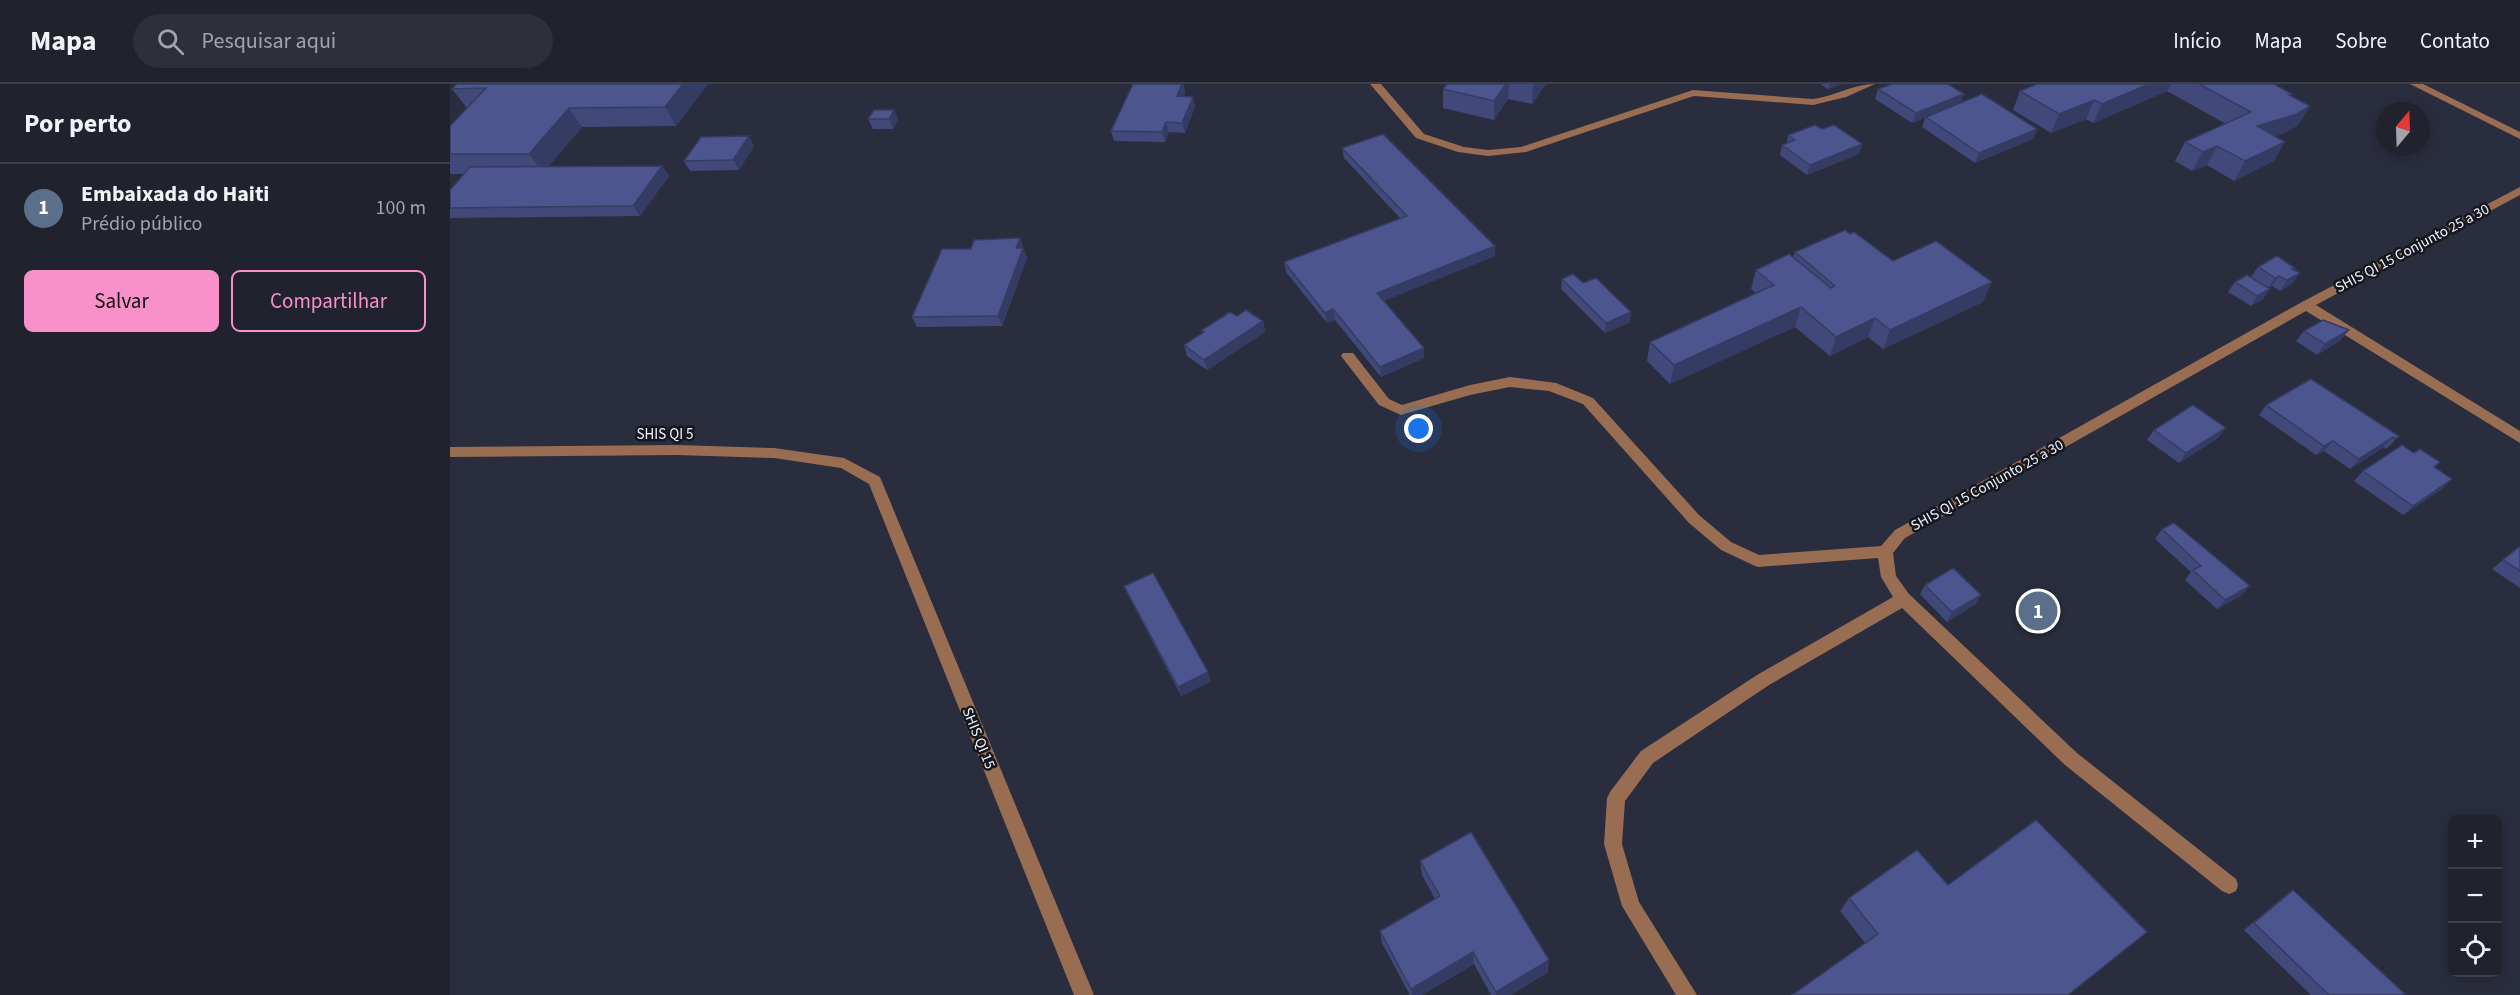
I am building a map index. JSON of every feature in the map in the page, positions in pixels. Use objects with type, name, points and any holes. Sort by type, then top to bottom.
[{"type":"street","points":[[1375,84],[1420,136],[1462,150],[1488,153],[1522,150],[1693,93],[1723,93],[1815,102],[1837,98],[1870,84]]},
{"type":"street","points":[[2415,84],[2520,136]]},
{"type":"street","name":"SHIS QI 15 Conjunto 25 a 30","points":[[1885,552],[1900,534],[2306,305],[2520,190]]},
{"type":"street","points":[[2306,305],[2520,438]]},
{"type":"street","points":[[1348,356],[1384,402],[1401,410],[1470,390],[1510,382],[1551,386],[1588,401],[1694,519],[1726,546],[1758,561],[1885,552],[1889,577],[1903,599],[2071,759],[2229,885]]},
{"type":"street","name":"SHIS QI 5","points":[[450,452],[677,450],[774,453],[844,463],[875,481]]},
{"type":"street","name":"SHIS QI 15","points":[[875,481],[1083,995]]},
{"type":"street","points":[[1687,995],[1631,906],[1613,844],[1616,798],[1647,757],[1763,681],[1903,599]]},
{"type":"building","points":[[457,84],[683,84],[665,107],[569,108],[529,154],[450,154],[450,126],[486,88],[452,89]]},
{"type":"building","points":[[1133,84],[1182,84],[1177,96],[1193,97],[1182,123],[1166,122],[1162,132],[1111,131]]},
{"type":"building","points":[[1447,84],[1506,84],[1494,101],[1443,89]]},
{"type":"building","points":[[1892,84],[1948,84],[1964,94],[1916,113],[1878,89]]},
{"type":"building","points":[[2037,84],[2149,84],[2102,104],[2094,100],[2059,114],[2020,91]]},
{"type":"building","points":[[2199,84],[2274,84],[2310,106],[2297,114],[2257,126],[2285,142],[2245,161],[2217,146],[2203,152],[2185,142],[2251,112]]},
{"type":"building","points":[[1982,94],[2037,129],[1979,153],[1926,117]]},
{"type":"building","points":[[874,110],[894,110],[889,119],[868,119]]},
{"type":"building","points":[[1815,125],[1822,129],[1834,125],[1862,144],[1810,165],[1782,145],[1795,140],[1788,135]]},
{"type":"building","points":[[1383,134],[1495,246],[1377,293],[1424,348],[1380,367],[1333,309],[1325,313],[1284,262],[1407,216],[1342,148]]},
{"type":"building","points":[[749,136],[733,160],[684,161],[701,137]]},
{"type":"building","points":[[662,166],[633,206],[450,208],[450,190],[470,167]]},
{"type":"building","points":[[1845,230],[1850,234],[1854,232],[1893,261],[1936,241],[1992,282],[1890,330],[1875,318],[1836,337],[1801,307],[1674,365],[1650,342],[1774,285],[1756,270],[1789,254],[1831,288],[1835,286],[1795,252]]},
{"type":"building","points":[[1020,238],[1016,248],[1023,248],[998,316],[912,317],[942,249],[971,249],[974,240]]},
{"type":"building","points":[[2277,256],[2300,273],[2287,280],[2279,276],[2275,278],[2258,267]]},
{"type":"building","points":[[1573,274],[1583,283],[1596,278],[1631,312],[1606,323],[1562,279]]},
{"type":"building","points":[[2247,275],[2270,289],[2257,296],[2235,282]]},
{"type":"building","points":[[1246,310],[1263,321],[1204,360],[1184,345],[1230,312],[1237,316]]},
{"type":"building","points":[[2323,320],[2349,330],[2325,344],[2304,331]]},
{"type":"building","points":[[2311,379],[2399,436],[2395,439],[2393,437],[2359,459],[2333,441],[2324,446],[2266,405]]},
{"type":"building","points":[[2193,405],[2226,428],[2186,453],[2154,430]]},
{"type":"building","points":[[2402,445],[2414,453],[2420,449],[2440,462],[2434,467],[2452,479],[2413,506],[2363,471]]},
{"type":"building","points":[[2174,523],[2250,586],[2225,600],[2193,570],[2201,566],[2162,529]]},
{"type":"building","points":[[2520,546],[2520,571],[2503,560]]},
{"type":"building","points":[[1953,568],[1981,595],[1952,612],[1925,585]]},
{"type":"building","points":[[1153,573],[1208,672],[1178,687],[1124,586]]},
{"type":"building","points":[[2036,820],[2147,932],[2068,995],[1792,995],[1878,934],[1849,898],[1917,850],[1948,885]]},
{"type":"building","points":[[1471,832],[1549,960],[1496,992],[1473,952],[1411,989],[1380,931],[1440,896],[1420,861]]},
{"type":"building","points":[[2293,890],[2405,994],[2329,995],[2254,923]]},
{"type":"place","name":"Embaixada do Haiti","points":[[2038,611]]}]
